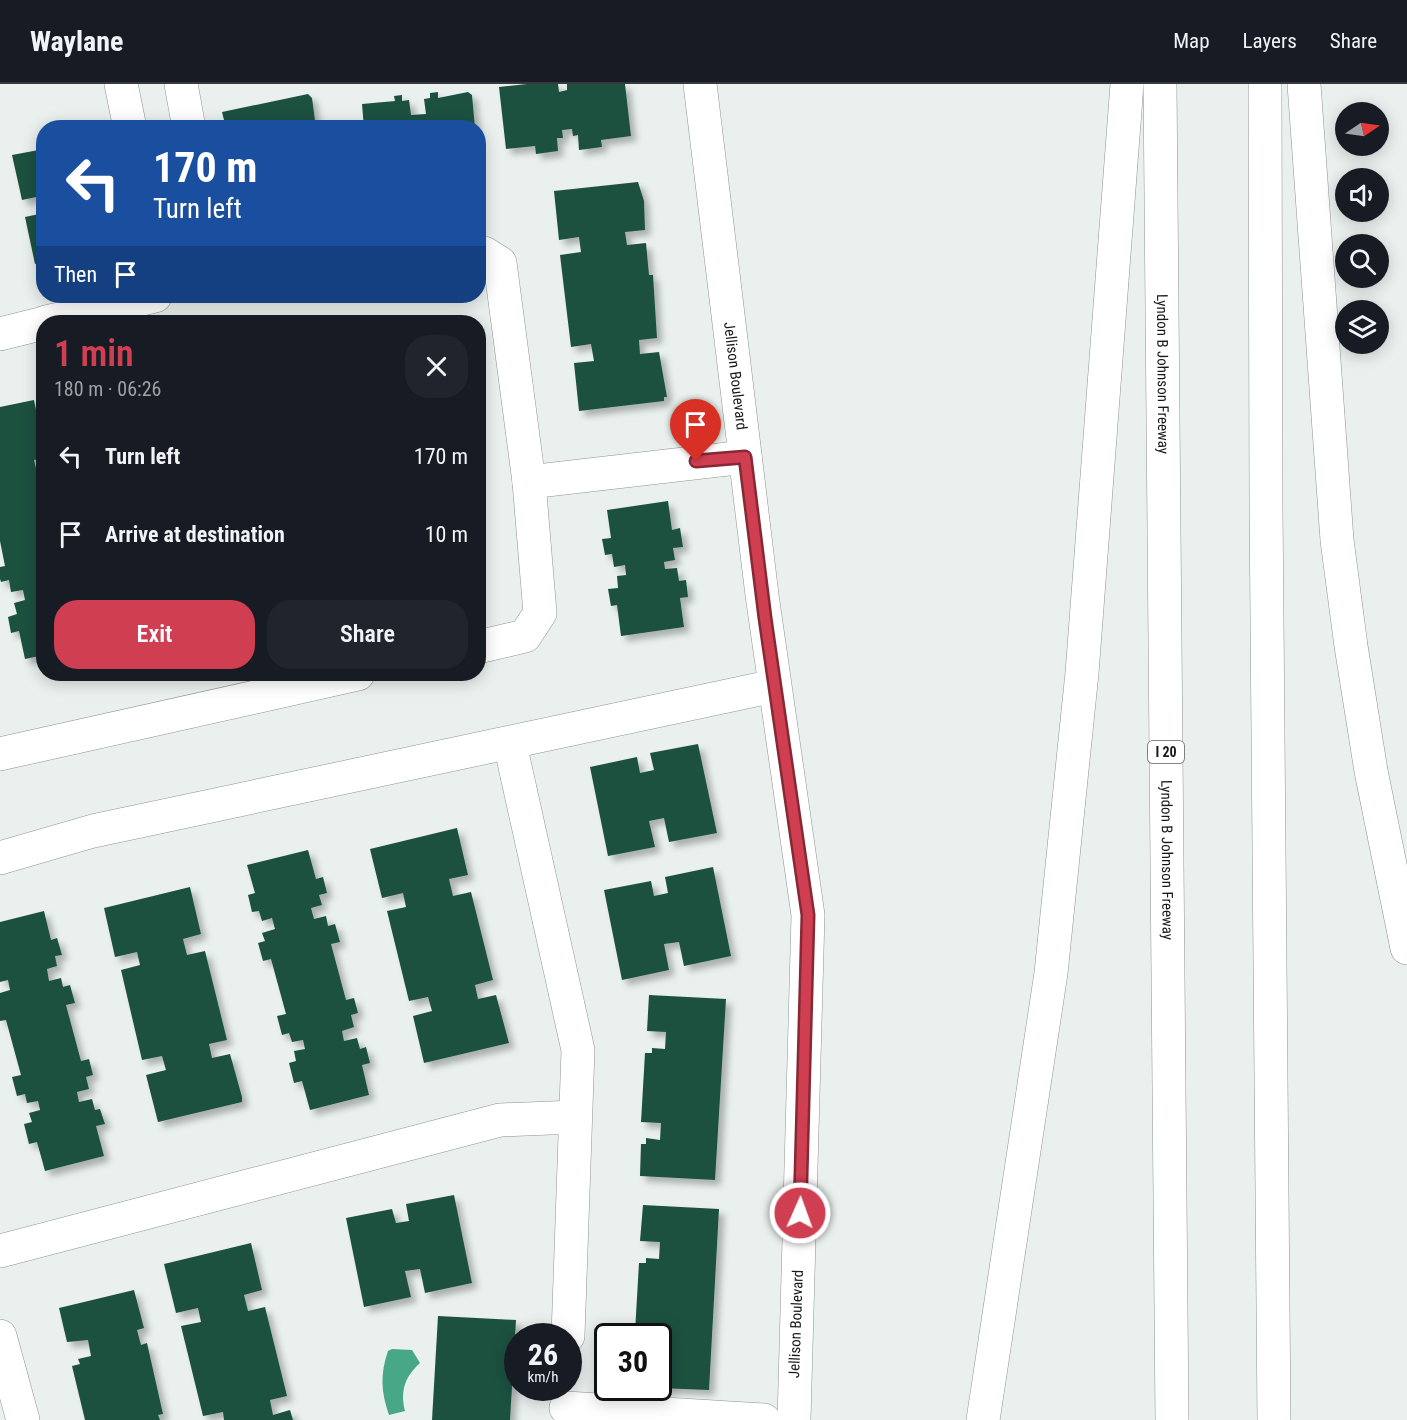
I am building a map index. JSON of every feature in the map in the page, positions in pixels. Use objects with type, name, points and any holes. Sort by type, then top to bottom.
[{"type":"main road","points":[[121,84],[128,120]]},
{"type":"main road","points":[[181,84],[188,120]]},
{"type":"main road","name":"Jellison Boulevard","points":[[700,84],[774,686],[808,915],[794,1420]]},
{"type":"main road","points":[[983,1420],[1051,973],[1084,650],[1127,84]]},
{"type":"main road","name":"Lyndon B Johnson Freeway","points":[[1160,84],[1172,1420]]},
{"type":"main road","points":[[1265,84],[1266,517],[1274,1420]]},
{"type":"main road","points":[[1304,84],[1337,540],[1371,771],[1407,948]]},
{"type":"main road","points":[[486,255],[500,263],[530,482],[540,613],[525,636],[486,645]]},
{"type":"main road","points":[[78,315],[126,303]]},
{"type":"main road","points":[[0,334],[36,325]]},
{"type":"main road","points":[[530,482],[745,457]]},
{"type":"main road","points":[[0,754],[327,681]]},
{"type":"main road","points":[[0,858],[93,831],[774,686]]},
{"type":"main road","points":[[510,744],[578,1050],[568,1323]]},
{"type":"main road","points":[[0,1251],[500,1120],[575,1117]]},
{"type":"main road","points":[[0,1336],[23,1420]]},
{"type":"main road","points":[[566,1405],[764,1420]]},
{"type":"shaded area","points":[[392,1349],[412,1350],[420,1363],[405,1384],[403,1397],[405,1411],[389,1415],[384,1399],[383,1375],[388,1351]]},
{"type":"building","points":[[558,84],[559,92],[567,90],[567,84],[625,84],[631,136],[601,140],[602,147],[579,150],[578,135],[573,136],[572,129],[562,130],[563,138],[557,138],[558,151],[536,154],[535,146],[506,149],[499,87]]},
{"type":"building","points":[[438,92],[438,98],[468,92],[472,95],[474,120],[363,120],[362,104],[395,101],[394,96],[402,95],[402,101],[409,100],[411,115],[426,114],[424,99],[430,98],[430,93]]},
{"type":"building","points":[[308,94],[312,98],[315,120],[224,120],[222,112]]},
{"type":"building","points":[[36,150],[36,197],[22,200],[12,155]]},
{"type":"building","points":[[638,182],[644,201],[645,230],[625,232],[627,245],[646,243],[649,275],[653,275],[657,338],[639,340],[640,354],[659,352],[667,397],[664,397],[664,401],[579,411],[574,363],[594,361],[591,344],[571,347],[560,255],[581,252],[579,237],[559,240],[554,191]]},
{"type":"building","points":[[36,215],[36,264],[35,264],[25,217]]},
{"type":"building","points":[[34,400],[36,410],[36,460],[34,460],[36,468],[36,657],[25,659],[19,631],[11,633],[8,617],[17,614],[14,603],[25,600],[23,590],[11,592],[9,580],[1,582],[0,579],[0,567],[5,566],[0,541],[0,407]]},
{"type":"building","points":[[668,501],[672,530],[680,528],[683,547],[673,548],[675,560],[664,562],[665,569],[677,568],[679,581],[686,580],[688,597],[680,598],[684,627],[621,636],[617,605],[611,606],[608,589],[618,588],[617,576],[626,575],[625,565],[614,567],[612,554],[605,555],[602,539],[611,538],[607,510]]},
{"type":"building","points":[[698,744],[717,833],[669,842],[664,818],[649,821],[655,847],[608,856],[590,767],[637,757],[640,773],[654,770],[650,753]]},
{"type":"building","points":[[457,828],[468,875],[449,879],[453,896],[471,892],[493,980],[475,985],[478,999],[496,995],[509,1043],[424,1063],[413,1016],[432,1011],[428,997],[409,1001],[387,911],[406,907],[403,893],[382,898],[370,849]]},
{"type":"building","points":[[308,850],[316,879],[323,877],[327,893],[319,895],[322,905],[311,908],[314,919],[326,916],[328,926],[335,924],[340,942],[331,944],[346,1000],[354,998],[358,1013],[351,1015],[354,1027],[342,1031],[344,1041],[357,1038],[360,1049],[366,1047],[370,1063],[362,1065],[369,1095],[310,1110],[302,1081],[294,1083],[289,1063],[296,1061],[294,1051],[305,1049],[303,1040],[292,1042],[289,1033],[282,1035],[277,1016],[286,1014],[271,959],[263,961],[258,943],[265,941],[262,933],[275,929],[272,918],[262,921],[259,911],[252,912],[248,895],[255,893],[247,865]]},
{"type":"building","points":[[713,867],[731,956],[684,966],[679,942],[664,944],[669,970],[622,980],[604,890],[651,881],[654,896],[668,893],[665,877]]},
{"type":"building","points":[[190,887],[201,934],[183,939],[187,955],[205,951],[227,1040],[209,1044],[212,1058],[230,1054],[242,1102],[158,1122],[146,1075],[166,1070],[162,1056],[142,1060],[121,970],[140,965],[137,952],[115,957],[104,908]]},
{"type":"building","points":[[44,911],[51,940],[57,938],[62,955],[55,956],[57,966],[47,969],[49,981],[61,978],[63,987],[70,985],[75,1003],[66,1005],[81,1061],[89,1059],[93,1075],[86,1077],[89,1089],[77,1092],[79,1102],[92,1099],[95,1110],[100,1109],[105,1124],[96,1126],[104,1156],[45,1171],[37,1142],[29,1144],[24,1124],[32,1122],[29,1113],[40,1110],[38,1101],[27,1103],[25,1094],[17,1096],[12,1077],[21,1075],[6,1020],[0,1021],[0,993],[10,990],[8,980],[0,982],[0,922]]},
{"type":"building","points":[[649,995],[726,999],[715,1180],[640,1176],[641,1144],[646,1144],[646,1138],[660,1140],[661,1123],[641,1122],[645,1053],[652,1053],[652,1048],[665,1049],[666,1032],[647,1031]]},
{"type":"building","points":[[454,1195],[472,1283],[425,1293],[420,1269],[405,1271],[411,1297],[364,1307],[346,1218],[392,1209],[396,1223],[409,1221],[406,1204]]},
{"type":"building","points":[[643,1205],[719,1209],[709,1390],[672,1389],[672,1323],[636,1323],[639,1263],[646,1263],[646,1258],[659,1259],[660,1242],[640,1241]]},
{"type":"building","points":[[251,1243],[262,1290],[244,1295],[248,1311],[265,1307],[287,1396],[270,1400],[273,1415],[290,1410],[293,1420],[224,1420],[223,1412],[203,1416],[181,1326],[201,1322],[198,1308],[176,1313],[164,1264]]},
{"type":"building","points":[[134,1290],[144,1328],[137,1330],[141,1345],[147,1343],[163,1414],[158,1415],[160,1420],[85,1420],[72,1366],[80,1364],[78,1359],[91,1356],[88,1340],[67,1342],[59,1308]]},
{"type":"building","points":[[438,1316],[516,1320],[516,1323],[504,1323],[504,1401],[511,1401],[510,1420],[432,1420]]},
{"type":"route","points":[[696,461],[745,457],[774,686],[808,915],[800,1213]]}]
